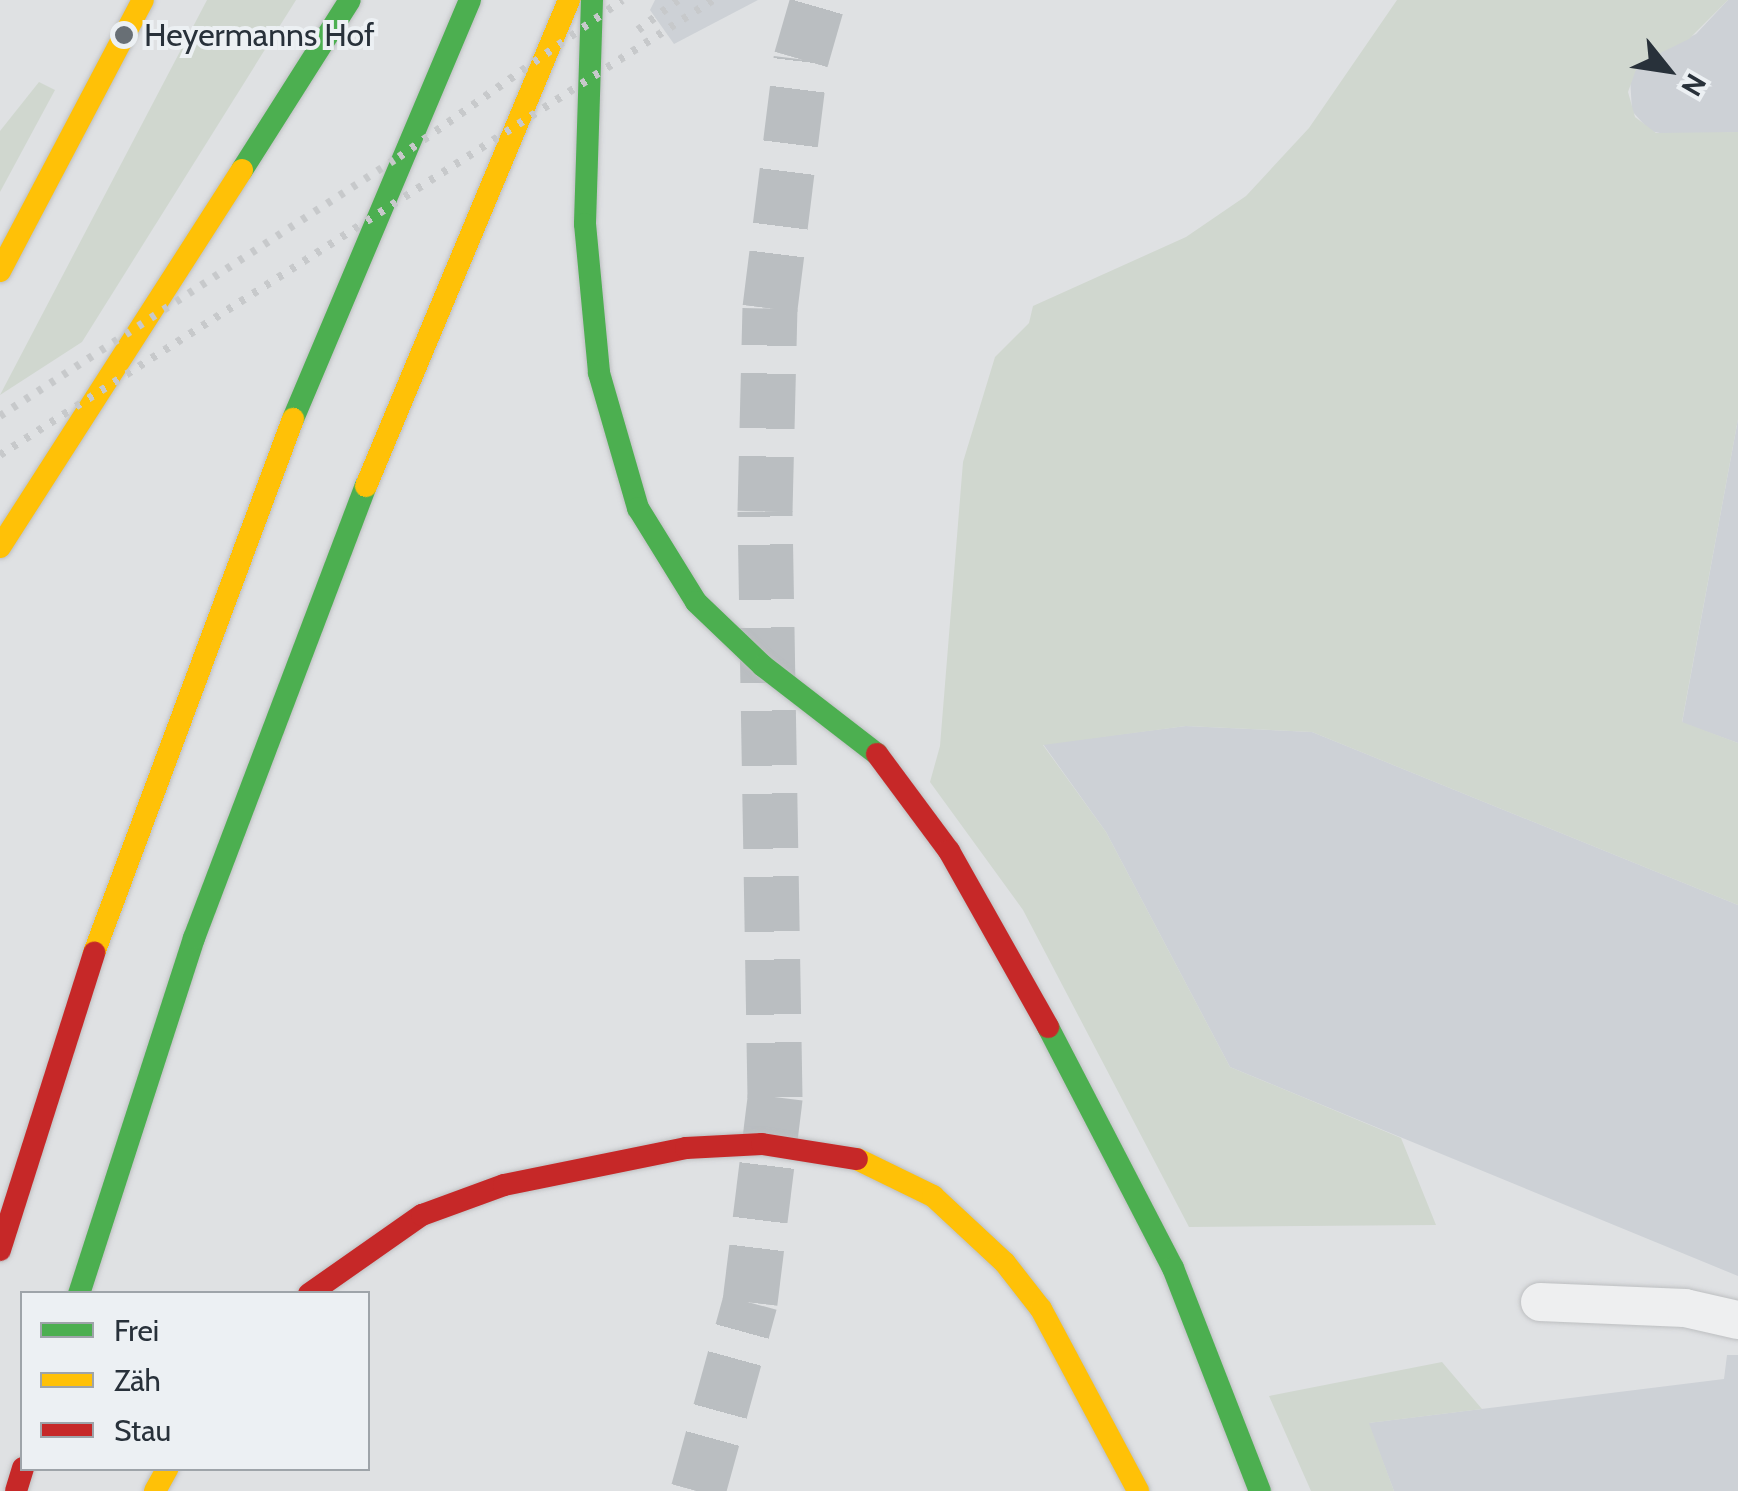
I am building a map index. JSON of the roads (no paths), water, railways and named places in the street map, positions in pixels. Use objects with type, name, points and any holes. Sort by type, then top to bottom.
[{"type":"main road","points":[[0,271],[143,0]]},
{"type":"main road","points":[[0,547],[350,0]]},
{"type":"main road","points":[[0,1250],[106,914],[217,613],[349,277],[470,0]]},
{"type":"main road","points":[[80,1291],[194,938],[306,640],[435,312],[569,0]]},
{"type":"main road","points":[[592,0],[587,242],[598,372],[638,508],[696,602],[762,666],[868,744],[949,852],[1092,1106],[1173,1268],[1260,1491]]},
{"type":"main road","points":[[313,1291],[422,1215],[504,1185],[686,1148],[762,1144],[846,1154],[933,1196],[1004,1263],[1041,1309],[1138,1491]]},
{"type":"street","points":[[1540,1302],[1685,1308],[1738,1320]]},
{"type":"tunnel","points":[[698,1491],[750,1302],[775,1097],[765,511],[770,308],[801,59],[818,0]]},
{"type":"railway","points":[[0,416],[399,157],[622,0]]},
{"type":"railway","points":[[638,30],[678,0]]},
{"type":"railway","points":[[0,455],[713,0]]},
{"type":"place","name":"Heyermanns Hof","points":[[124,35]]}]
